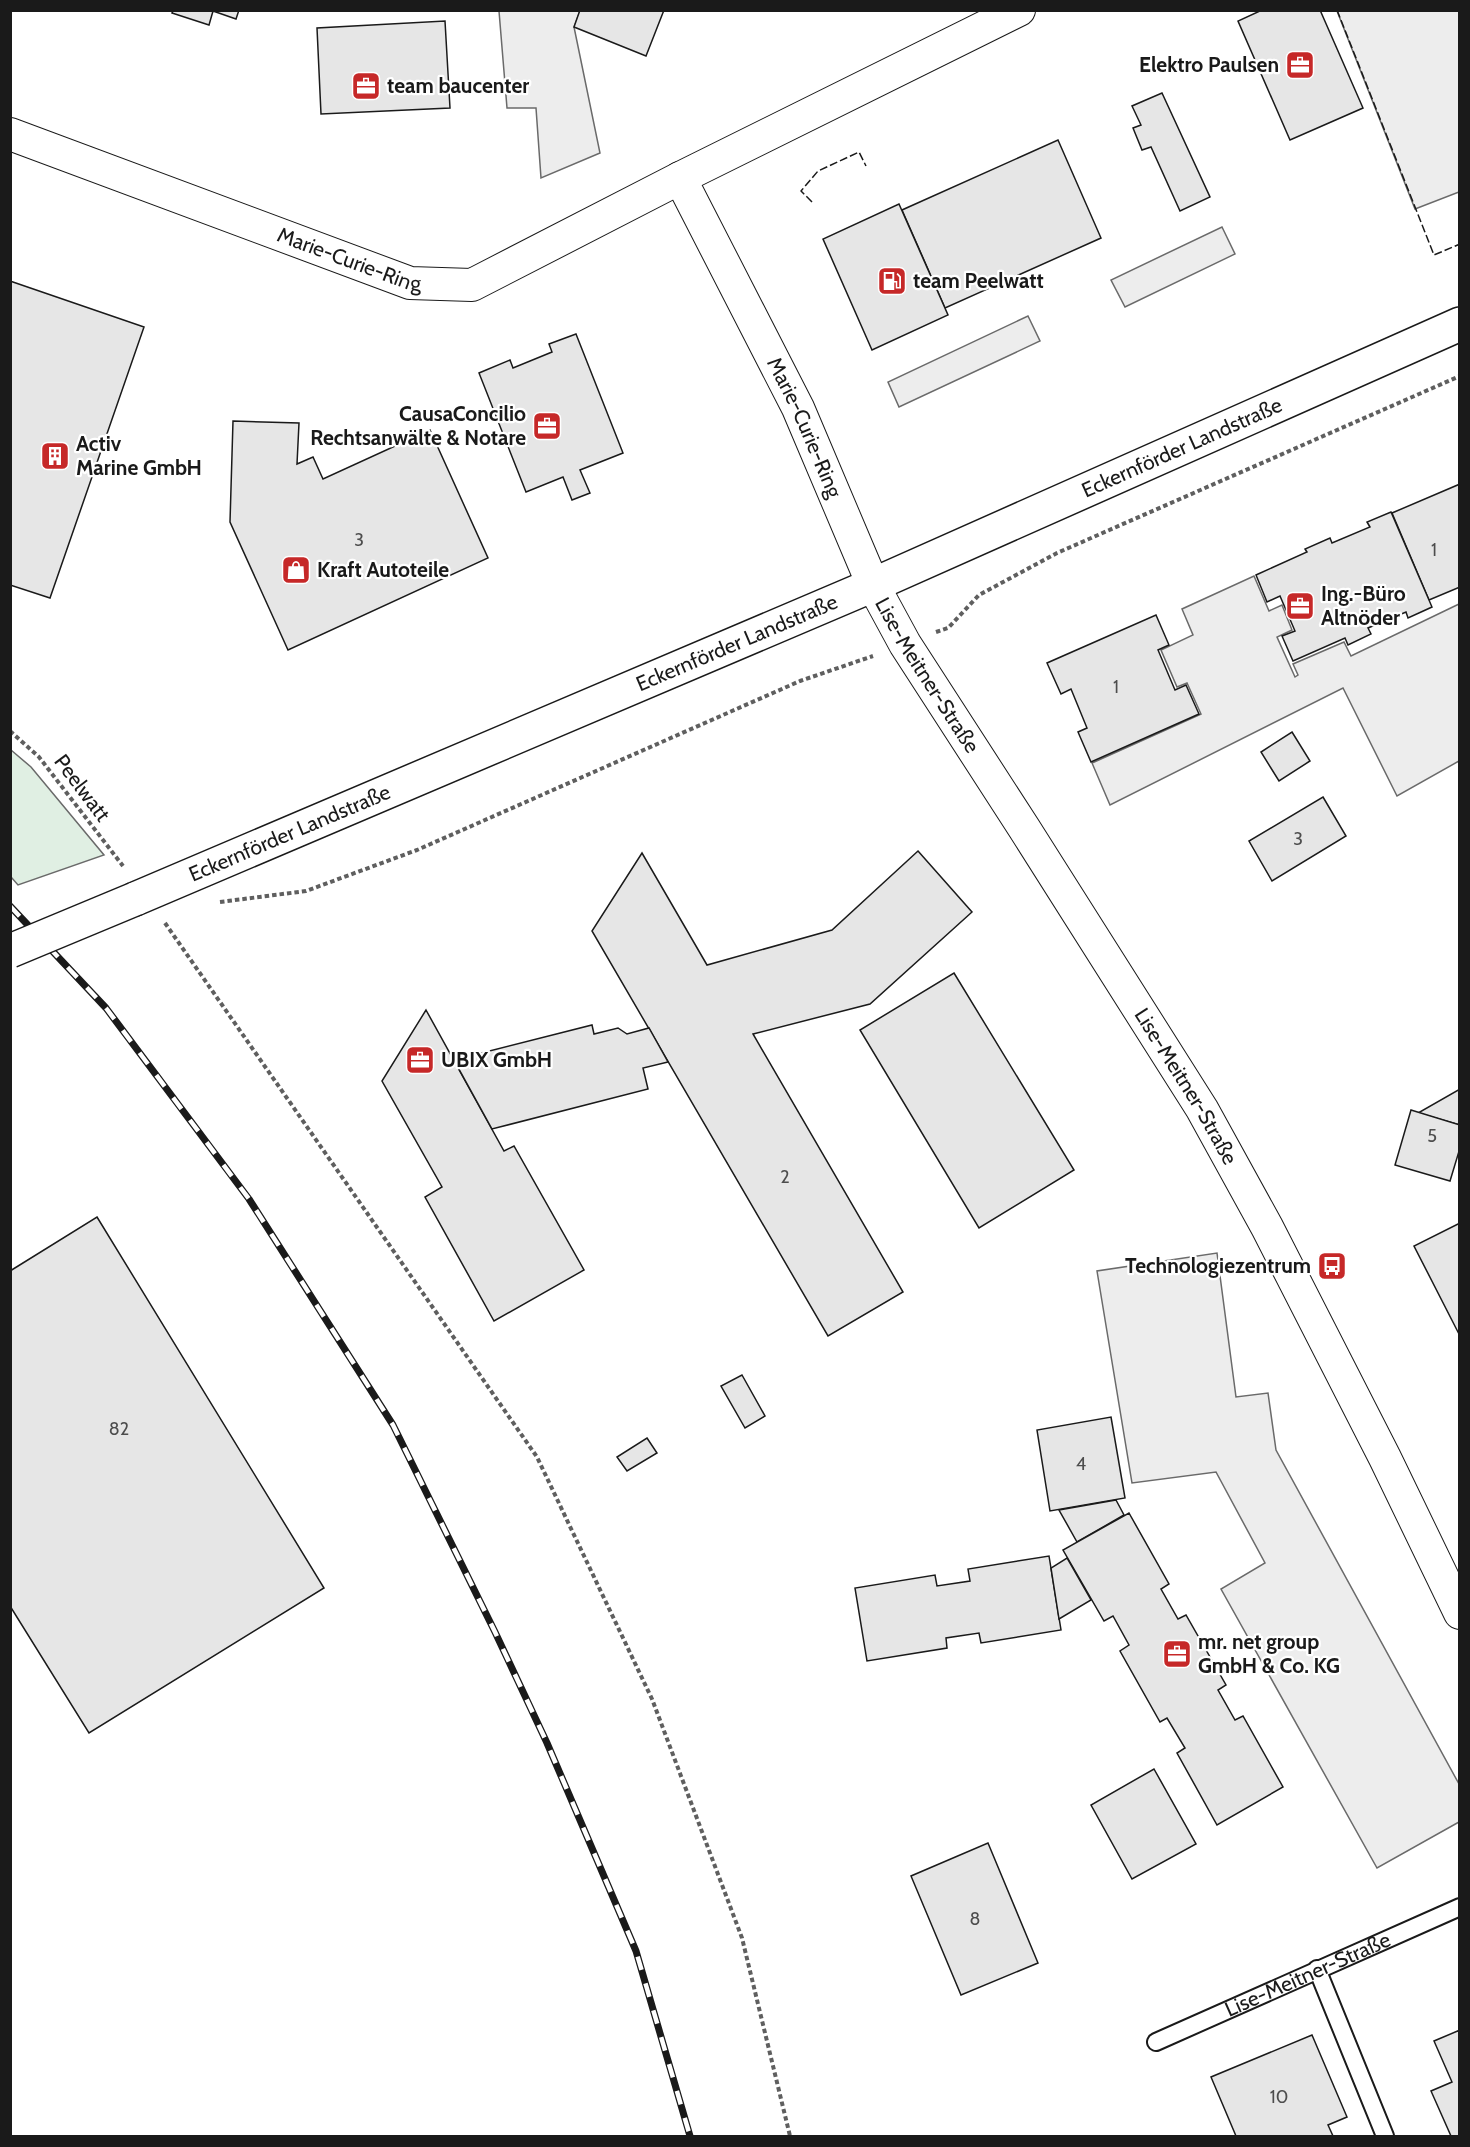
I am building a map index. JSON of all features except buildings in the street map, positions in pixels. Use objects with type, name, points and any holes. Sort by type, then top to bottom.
[{"type":"street","name":"Marie-Curie-Ring","points":[[10,134],[410,283],[472,285],[680,178],[1019,10]]},
{"type":"street","name":"Marie-Curie-Ring","points":[[680,178],[798,408],[873,585]]},
{"type":"street","name":"Eckernförder Landstraße","points":[[10,951],[873,585],[1460,324]]},
{"type":"street","name":"Lise-Meitner-Straße","points":[[873,585],[905,644],[1202,1109],[1267,1227],[1385,1458],[1460,1613]]},
{"type":"lane","name":"Lise-Meitner-Straße","points":[[1156,2042],[1317,1968],[1460,1907]]},
{"type":"lane","points":[[1317,1968],[1385,2136]]},
{"type":"path","points":[[215,902],[227,903],[306,891],[417,850],[800,681],[948,628],[979,595],[1057,554],[1460,376]]},
{"type":"path","name":"Peelwatt","points":[[10,731],[39,757],[124,867]]},
{"type":"path","points":[[140,897],[537,1456],[652,1699],[742,1938],[790,2136]]},
{"type":"green space","points":[[11,750],[31,767],[104,855],[18,885],[11,877]]},
{"type":"shaded area","points":[[499,11],[580,11],[574,27],[600,153],[541,178],[536,108],[507,108]]},
{"type":"shaded area","points":[[1337,11],[1459,11],[1459,192],[1415,209]]},
{"type":"shaded area","points":[[1222,227],[1235,254],[1125,307],[1111,280]]},
{"type":"shaded area","points":[[1028,316],[1040,341],[899,407],[888,382]]},
{"type":"shaded area","points":[[1254,576],[1269,611],[1282,605],[1292,630],[1277,637],[1295,677],[1298,675],[1293,664],[1344,642],[1351,656],[1459,604],[1459,761],[1397,796],[1343,688],[1110,805],[1092,763],[1201,714],[1187,683],[1177,687],[1161,650],[1193,635],[1182,609]]},
{"type":"shaded area","points":[[1217,1253],[1236,1397],[1268,1393],[1276,1450],[1459,1784],[1459,1822],[1377,1868],[1221,1589],[1265,1563],[1216,1472],[1132,1483],[1097,1271]]},
{"type":"railway","points":[[10,906],[106,1008],[249,1199],[393,1425],[547,1743],[636,1951],[690,2136]]},
{"type":"fence","points":[[1337,10],[1434,255],[1460,244]]},
{"type":"fence","points":[[812,202],[801,191],[818,171],[859,152],[866,166]]},
{"type":"place","name":"Elektro Paulsen","points":[[1300,65]]},
{"type":"place","name":"team baucenter","points":[[366,86]]},
{"type":"place","name":"team Peelwatt","points":[[892,281]]},
{"type":"place","name":"CausaConcilio Rechtsanwälte & Notare","points":[[547,426]]},
{"type":"place","name":"Activ Marine GmbH","points":[[55,456]]},
{"type":"place","name":"Kraft Autoteile","points":[[296,570]]},
{"type":"place","name":"Ing.-Büro Altnöder","points":[[1300,606]]},
{"type":"place","name":"UBIX GmbH","points":[[420,1060]]},
{"type":"place","name":"Technologiezentrum","points":[[1332,1266]]},
{"type":"place","name":"mr. net group GmbH & Co. KG","points":[[1177,1654]]}]
